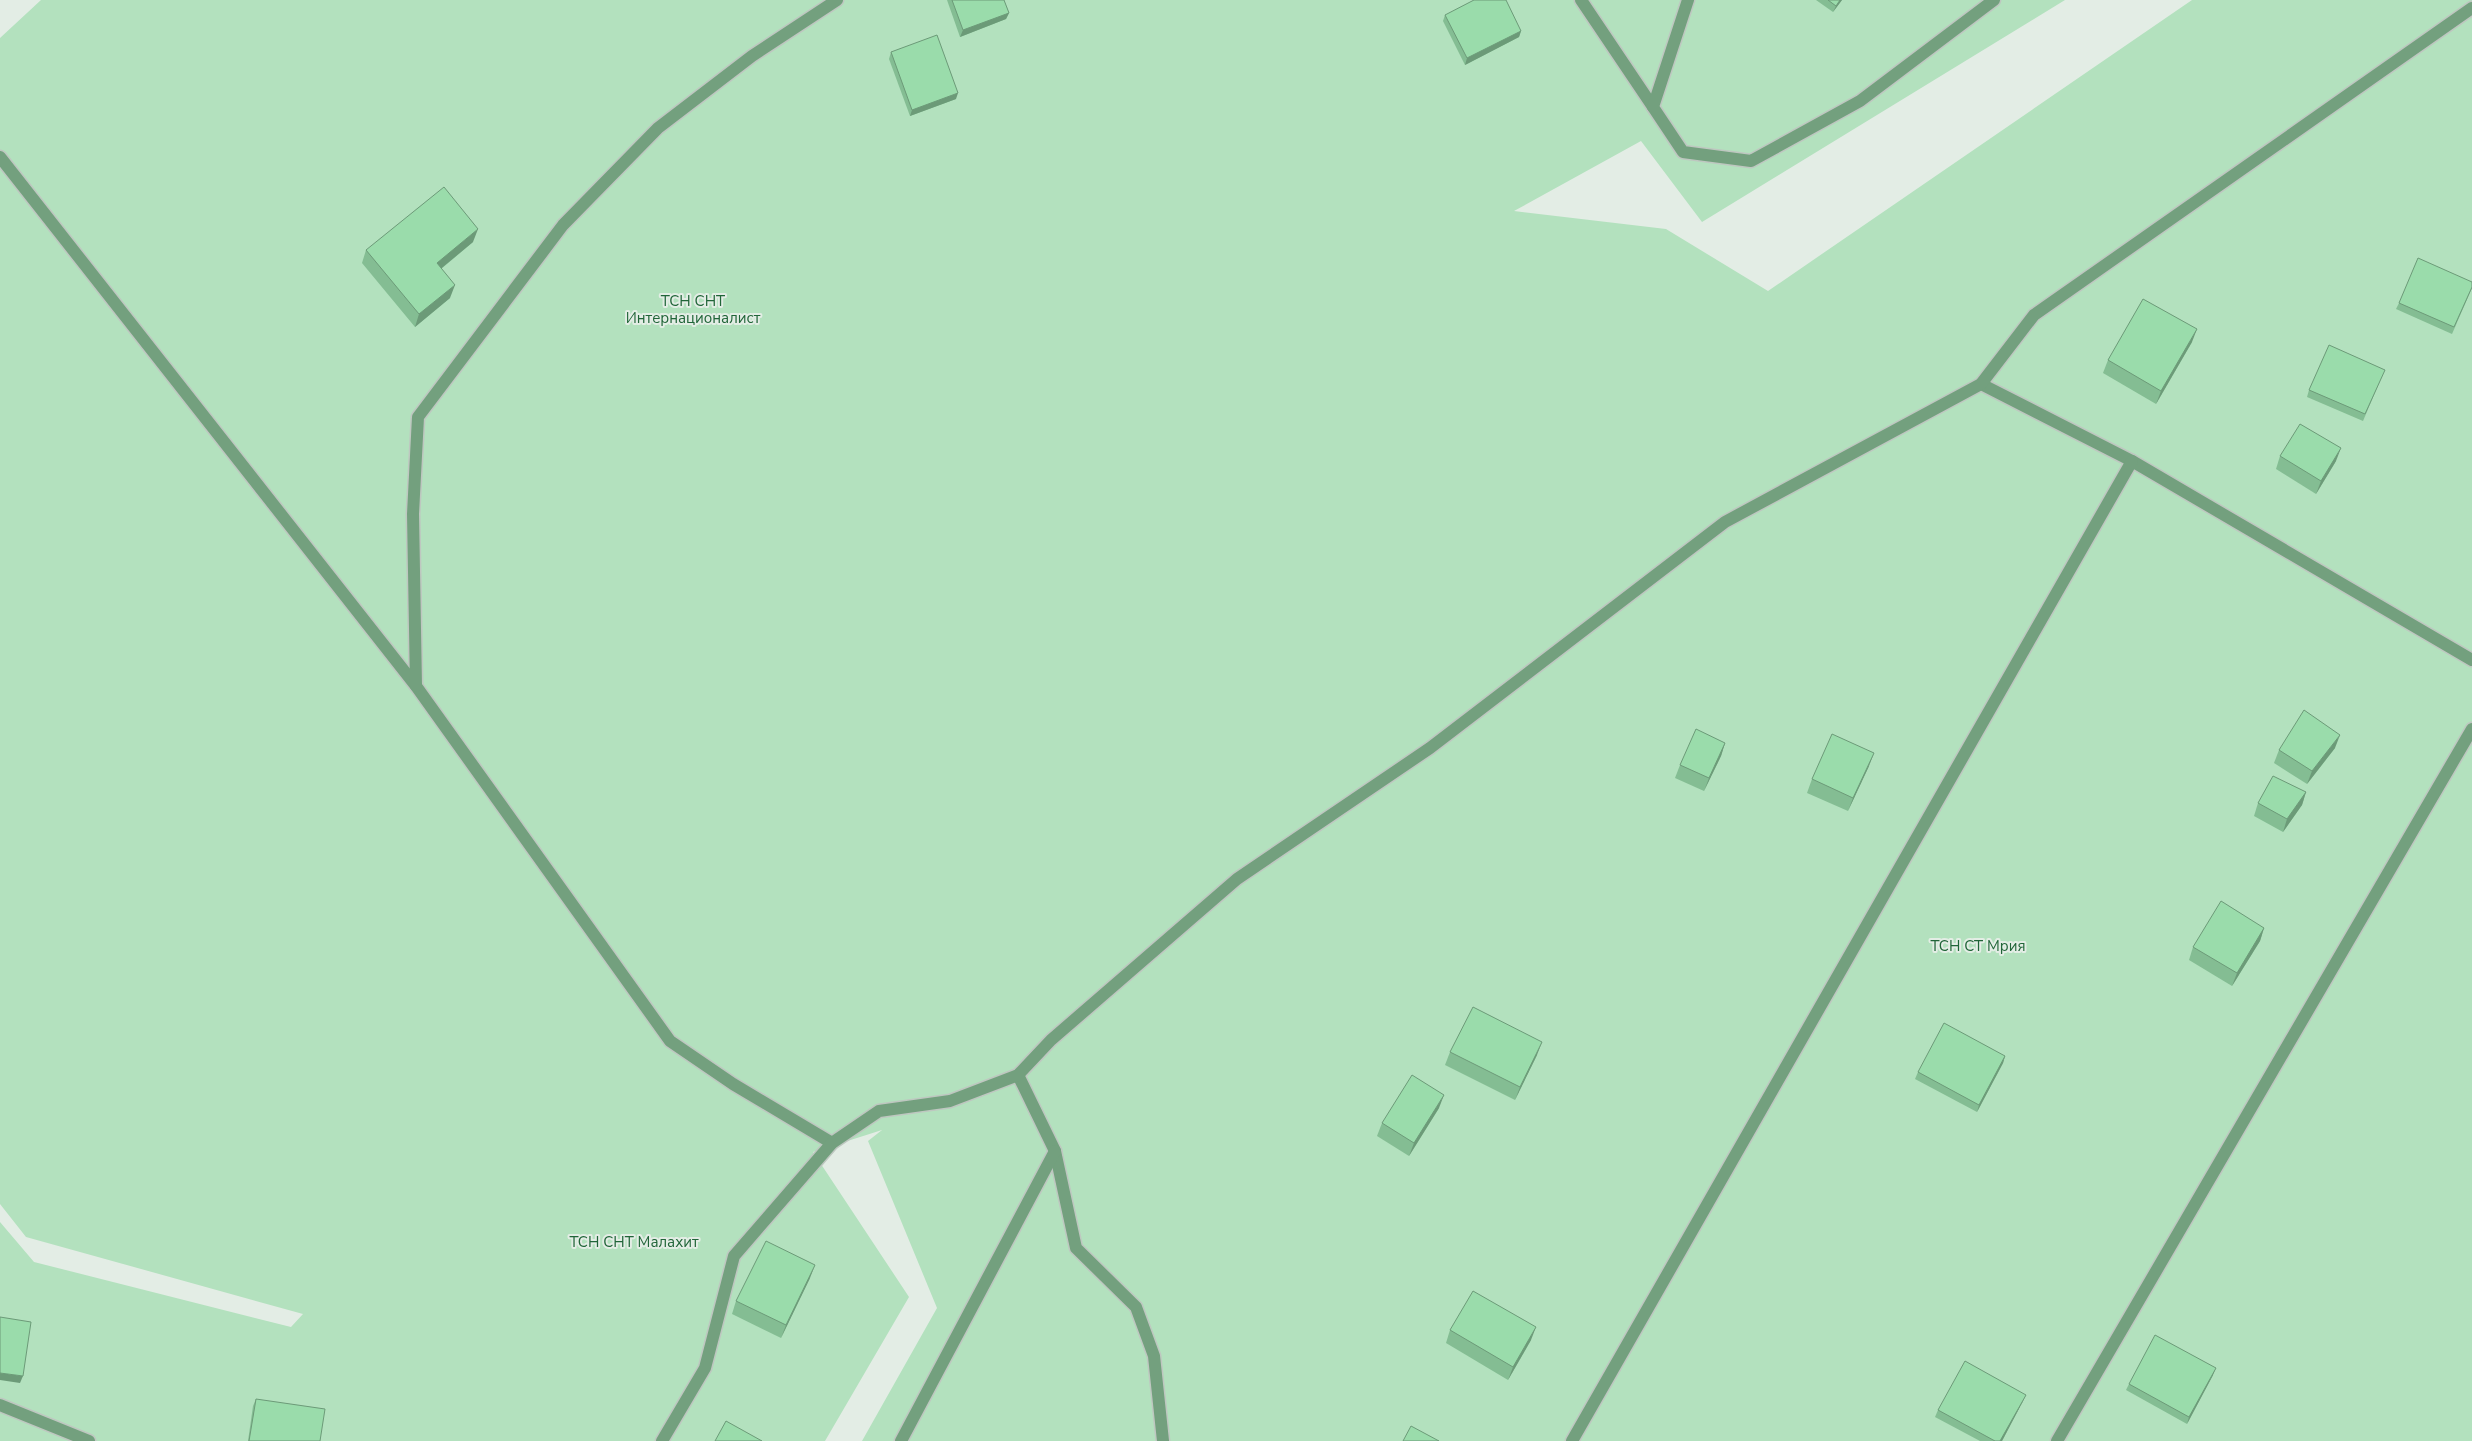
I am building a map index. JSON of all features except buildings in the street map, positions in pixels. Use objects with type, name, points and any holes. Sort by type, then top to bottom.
[{"type":"lane","points":[[416,686],[413,514],[418,418],[563,225],[658,128],[752,56],[837,0]]},
{"type":"lane","points":[[1582,0],[1683,152],[1751,161],[1860,101],[1994,0]]},
{"type":"lane","points":[[1653,107],[1688,0]]},
{"type":"lane","points":[[662,1441],[705,1368],[734,1256],[832,1143],[879,1111],[950,1101],[1018,1075],[1050,1040],[1237,879],[1430,748],[1726,522],[1981,384],[2034,315],[2472,8]]},
{"type":"lane","points":[[0,157],[416,686],[670,1041],[733,1084],[832,1143]]},
{"type":"lane","points":[[1981,384],[2132,461],[2472,660]]},
{"type":"lane","points":[[1572,1441],[2132,461]]},
{"type":"lane","points":[[2056,1441],[2472,730]]},
{"type":"lane","points":[[1018,1075],[1055,1151],[1076,1248],[1136,1307],[1154,1356],[1163,1441]]},
{"type":"lane","points":[[901,1441],[1055,1151]]},
{"type":"lane","points":[[0,1404],[89,1441]]},
{"type":"green space","points":[[41,0],[2065,0],[1702,222],[1641,141],[1514,211],[1666,229],[1768,291],[2192,0],[2472,0],[2472,1441],[862,1441],[937,1308],[868,1141],[882,1130],[813,1152],[909,1297],[825,1441],[0,1441],[0,1222],[34,1262],[291,1327],[303,1314],[26,1237],[0,1204],[0,38]]},
{"type":"park label","name":"ТСН СНТ Интернационалист","points":[[693,310]]},
{"type":"park label","name":"ТСН СТ Мрия","points":[[1978,946]]},
{"type":"park label","name":"ТСН СНТ Малахит","points":[[634,1242]]}]
